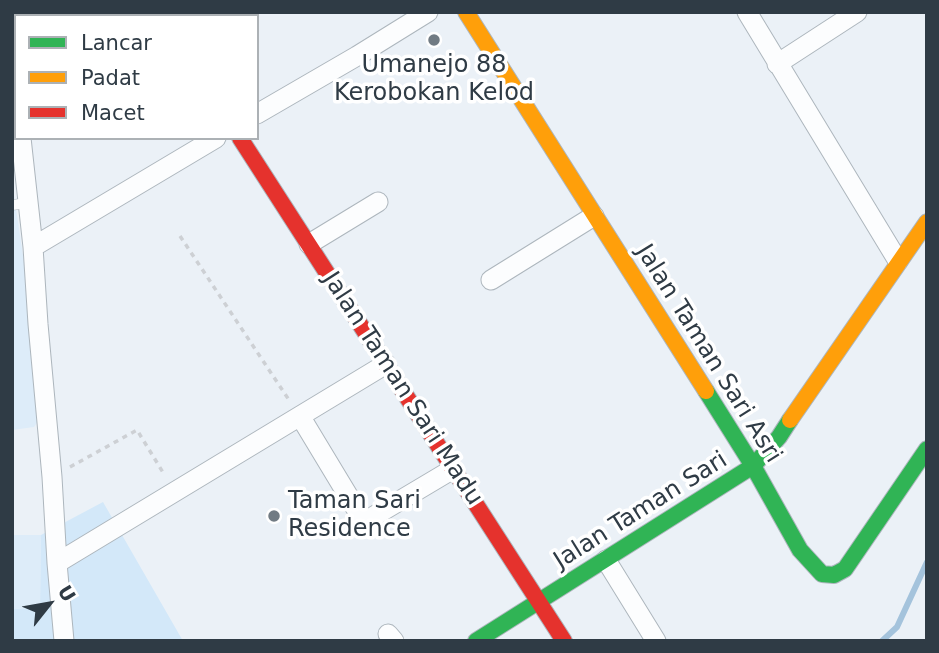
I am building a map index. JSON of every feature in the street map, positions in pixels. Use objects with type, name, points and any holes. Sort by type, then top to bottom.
[{"type":"street","points":[[259,113],[428,12]]},
{"type":"street","name":"Jalan Taman Sari Asri","points":[[466,12],[753,466],[800,550],[822,574],[834,575],[845,569],[927,449]]},
{"type":"street","points":[[747,12],[898,261]]},
{"type":"street","points":[[777,64],[857,12]]},
{"type":"street","points":[[21,140],[20,204],[33,247],[64,641]]},
{"type":"street","points":[[33,247],[213,140]]},
{"type":"street","name":"Jalan Taman Sari Madu","points":[[241,140],[564,641]]},
{"type":"street","points":[[309,244],[378,202]]},
{"type":"street","points":[[491,280],[594,216]]},
{"type":"street","name":"Jalan Taman Sari","points":[[476,641],[753,466],[779,437],[927,222]]},
{"type":"street","points":[[57,563],[386,364]]},
{"type":"street","points":[[300,416],[364,522],[453,469]]},
{"type":"street","points":[[606,561],[656,641]]},
{"type":"path","points":[[180,236],[300,416]]},
{"type":"path","points":[[52,477],[137,430],[175,492]]},
{"type":"shaded area","points":[[12,182],[39,362],[46,392],[34,427],[12,430]]},
{"type":"shaded area","points":[[103,502],[183,641],[12,641],[12,609],[40,608],[41,535]]},
{"type":"shaded area","points":[[12,535],[41,535],[40,608],[12,609]]},
{"type":"waterway","points":[[882,641],[897,627],[927,562]]},
{"type":"traffic: fast","points":[[706,391],[753,466],[800,550],[822,574],[834,575],[845,569],[927,449]]},
{"type":"traffic: fast","points":[[476,641],[753,466],[790,420]]},
{"type":"traffic: slow","points":[[466,12],[706,391]]},
{"type":"traffic: slow","points":[[790,420],[927,222]]},
{"type":"traffic: jam","points":[[241,140],[564,641]]},
{"type":"place","name":"Umanejo 88 Kerobokan Kelod","points":[[434,40]]},
{"type":"place","name":"Taman Sari Residence","points":[[274,516]]}]
